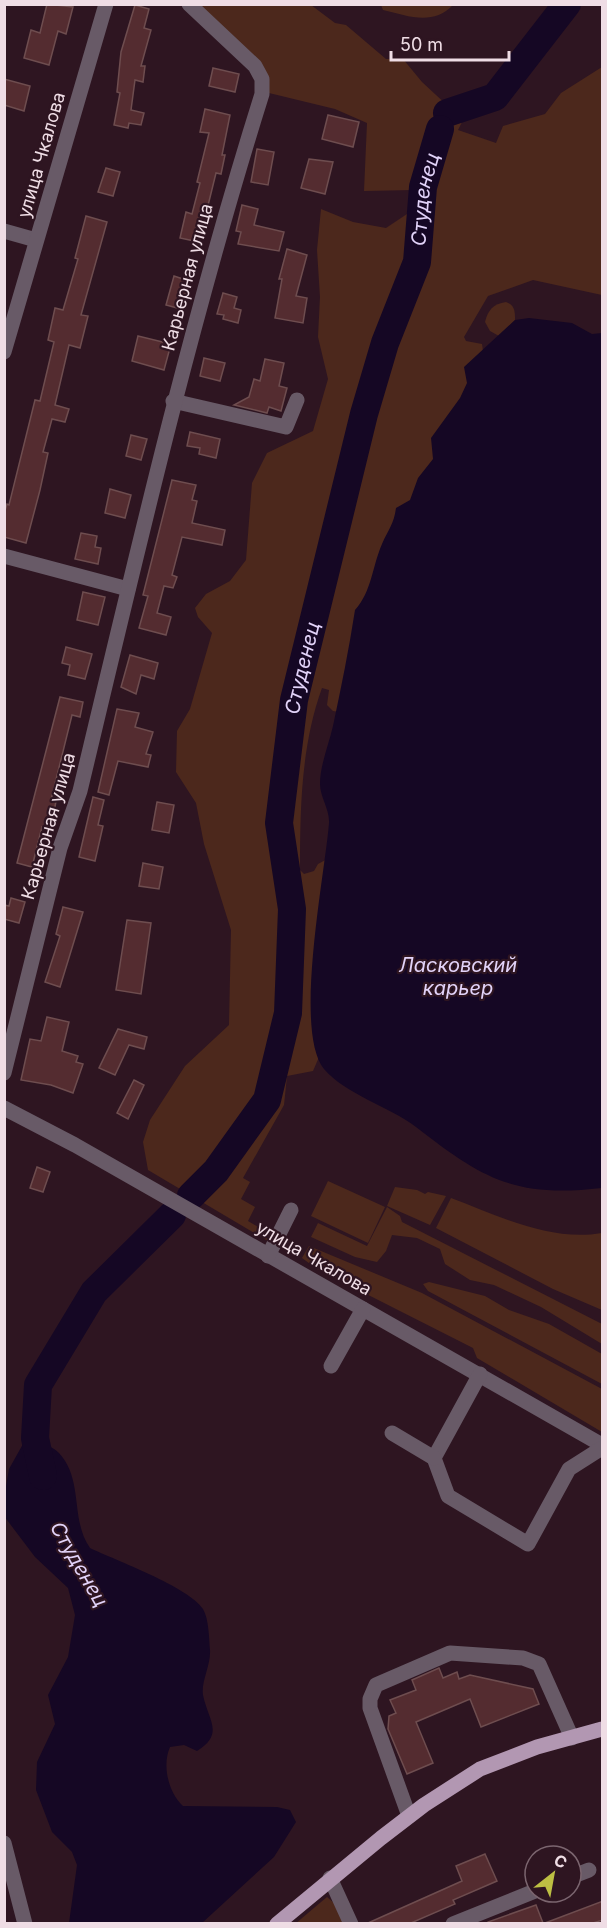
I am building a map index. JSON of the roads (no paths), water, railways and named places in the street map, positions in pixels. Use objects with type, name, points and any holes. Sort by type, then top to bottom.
[{"type":"main road","points":[[277,1923],[409,1816],[480,1769],[537,1747],[603,1729]]},
{"type":"street","name":"улица Чкалова","points":[[4,352],[106,4]]},
{"type":"street","name":"Карьерная улица","points":[[4,1073],[60,848],[80,791],[174,401],[231,191],[262,94],[262,79],[255,66],[189,4]]},
{"type":"street","points":[[4,231],[36,240]]},
{"type":"street","points":[[174,401],[261,424],[286,427],[297,400]]},
{"type":"street","points":[[4,556],[128,589]]},
{"type":"street","name":"улица Чкалова","points":[[4,1108],[75,1145],[603,1446]]},
{"type":"street","points":[[268,1256],[291,1210]]},
{"type":"street","points":[[331,1366],[363,1309]]},
{"type":"street","points":[[434,1458],[480,1374]]},
{"type":"street","points":[[392,1433],[434,1458],[448,1496],[528,1544],[568,1469],[603,1446]]},
{"type":"street","points":[[409,1816],[370,1708],[370,1699],[376,1685],[450,1653],[522,1658],[539,1664],[572,1738]]},
{"type":"street","points":[[4,1843],[24,1923]]},
{"type":"street","points":[[583,1872],[589,1870]]},
{"type":"street","points":[[330,1878],[351,1923]]},
{"type":"street","points":[[453,1923],[523,1897]]},
{"type":"water","name":"Ласковский карьер","points":[[529,318],[572,323],[592,334],[602,333],[602,1188],[572,1190],[523,1187],[481,1172],[405,1120],[344,1086],[324,1069],[315,1050],[311,1022],[313,951],[329,823],[320,789],[320,777],[336,712],[355,610],[365,595],[396,508],[410,500],[418,478],[433,459],[431,438],[460,398],[467,383],[464,367],[515,320]]},
{"type":"water","points":[[35,1438],[57,1451],[67,1464],[75,1488],[80,1525],[90,1548],[168,1583],[195,1601],[205,1613],[210,1656],[203,1684],[203,1695],[213,1732],[206,1745],[197,1751],[184,1745],[170,1747],[167,1762],[168,1778],[178,1800],[183,1806],[277,1807],[290,1810],[296,1822],[274,1857],[202,1923],[69,1923],[77,1865],[72,1852],[52,1832],[36,1790],[37,1762],[55,1724],[48,1695],[68,1657],[75,1615],[68,1588],[35,1557],[4,1516],[9,1469],[23,1444]]},
{"type":"waterway","name":"Студенец","points":[[447,113],[495,97],[567,4]]},
{"type":"waterway","name":"Студенец","points":[[191,1196],[216,1171],[267,1100],[288,1013],[292,909],[279,823],[294,700],[364,414],[385,343],[417,262],[423,187],[440,129]]},
{"type":"waterway","name":"Студенец","points":[[43,1476],[35,1438],[38,1385],[94,1292],[172,1215]]}]
